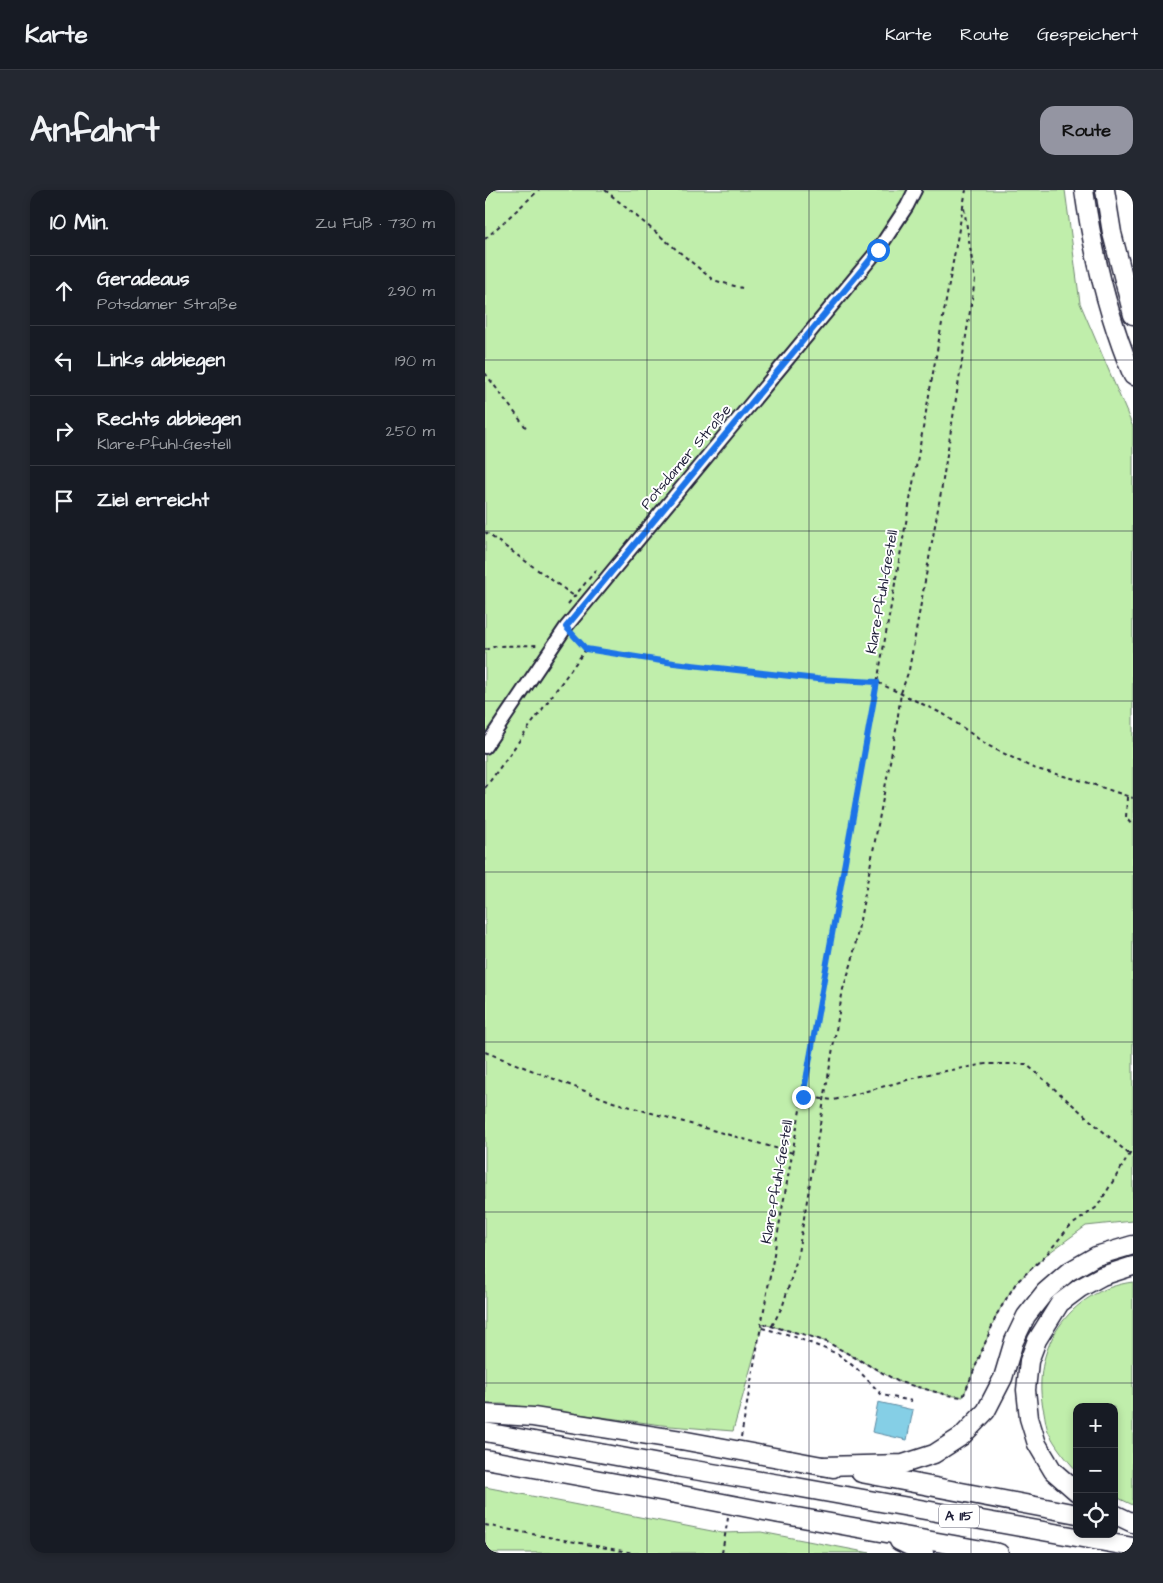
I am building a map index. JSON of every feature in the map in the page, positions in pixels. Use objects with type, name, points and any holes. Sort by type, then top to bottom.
[{"type":"highway","points":[[1084,190],[1100,273],[1116,330],[1133,376]]},
{"type":"highway","points":[[1105,190],[1112,233],[1133,315]]},
{"type":"highway","points":[[823,1466],[903,1464],[934,1454],[962,1436],[986,1411],[1003,1378],[1014,1341],[1026,1316],[1045,1292],[1068,1272],[1096,1256],[1133,1245]]},
{"type":"highway","points":[[1073,1488],[1053,1471],[1037,1444],[1029,1418],[1026,1390],[1029,1361],[1037,1340],[1060,1303],[1080,1288],[1102,1276],[1133,1266]]},
{"type":"highway","points":[[485,1414],[533,1417],[681,1440],[1073,1513]]},
{"type":"highway","name":"A 115","points":[[485,1432],[1133,1547]]},
{"type":"highway","name":"A 115","points":[[485,1459],[999,1553]]},
{"type":"highway","points":[[1118,1516],[1133,1524]]},
{"type":"highway","points":[[1118,1522],[1133,1524]]},
{"type":"highway","points":[[881,1532],[924,1553]]},
{"type":"street","name":"Potsdamer Straße","points":[[485,747],[566,627],[878,250],[907,206],[915,190]]},
{"type":"path","points":[[485,239],[539,190]]},
{"type":"path","points":[[605,190],[713,280],[742,288]]},
{"type":"path","name":"Klare-Pfuhl-Gestell","points":[[741,1441],[967,190]]},
{"type":"path","points":[[772,1326],[783,1305],[797,1259],[843,989],[852,962],[896,730],[901,693],[909,670],[941,492],[975,280],[963,207]]},
{"type":"path","points":[[485,373],[527,430]]},
{"type":"path","points":[[485,532],[574,596]]},
{"type":"path","points":[[566,627],[586,649],[674,663],[817,679],[877,682],[945,715],[987,745],[1033,768],[1083,781],[1133,798]]},
{"type":"path","points":[[485,650],[496,646],[540,645],[547,640]]},
{"type":"path","points":[[485,788],[586,649]]},
{"type":"path","points":[[1127,796],[1125,818],[1133,826]]},
{"type":"path","points":[[485,1052],[613,1102],[793,1153]]},
{"type":"path","points":[[803,1097],[834,1100],[929,1074],[986,1064],[1026,1064],[1130,1155]]},
{"type":"path","points":[[763,1324],[827,1342],[899,1382],[947,1395],[963,1397],[997,1314],[1016,1283],[1046,1255],[1069,1227],[1097,1207],[1133,1149]]},
{"type":"path","points":[[762,1328],[790,1335],[838,1354],[857,1369],[883,1395],[912,1401]]},
{"type":"path","points":[[722,1553],[727,1524]]},
{"type":"path","points":[[485,1525],[633,1553]]},
{"type":"green space","points":[[485,190],[916,190],[921,195],[923,190],[1065,190],[1080,303],[1133,427],[1133,1221],[1086,1226],[1046,1255],[1016,1283],[997,1314],[963,1397],[947,1395],[899,1382],[827,1342],[763,1324],[733,1431],[670,1426],[502,1404],[485,1404]]},
{"type":"green space","points":[[1133,1282],[1133,1505],[1118,1498],[1118,1403],[1073,1403],[1073,1466],[1061,1452],[1048,1431],[1041,1389],[1043,1367],[1049,1346],[1059,1327],[1073,1310],[1090,1297],[1110,1287]]},
{"type":"green space","points":[[485,1487],[722,1533],[761,1532],[870,1553],[485,1553]]},
{"type":"water","points":[[878,1402],[913,1410],[907,1440],[872,1432]]},
{"type":"waterway","points":[[1132,190],[1133,195]]},
{"type":"route","points":[[803,1097],[877,682],[817,679],[674,663],[586,649],[566,627],[878,250]]}]
